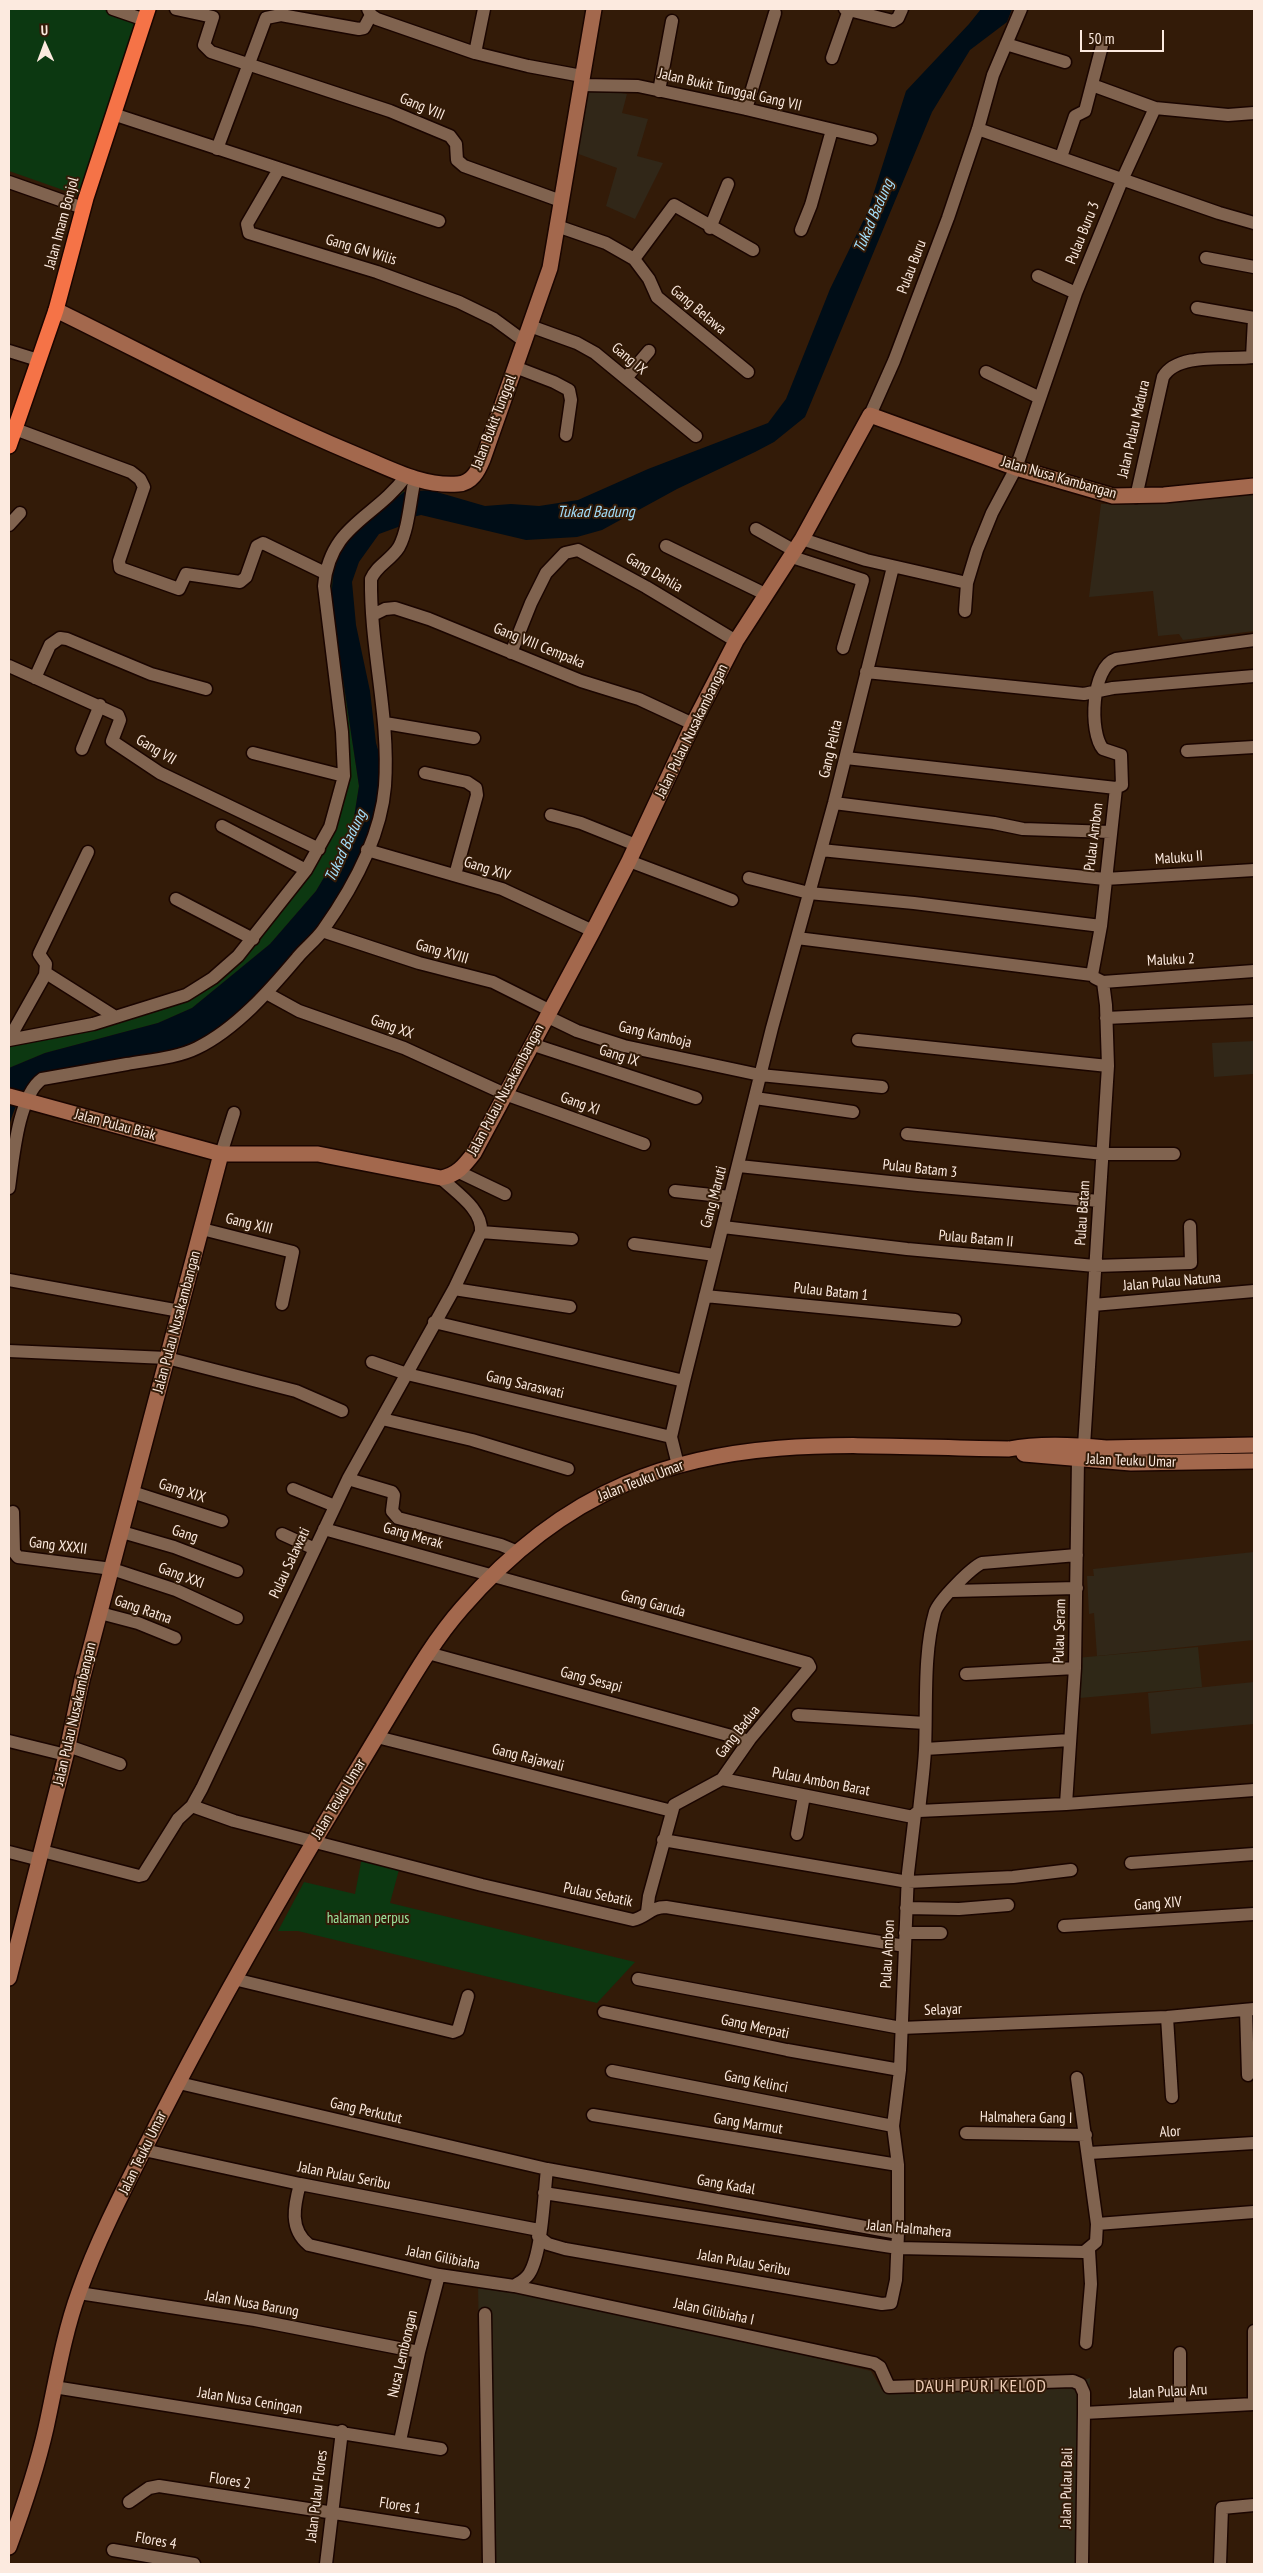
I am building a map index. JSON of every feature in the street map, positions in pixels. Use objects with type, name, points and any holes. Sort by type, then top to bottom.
[{"type":"highway","name":"Jalan Imam Bonjol","points":[[9,446],[56,310],[84,208],[146,15]]},
{"type":"street","points":[[113,9],[146,15]]},
{"type":"street","points":[[176,9],[214,13],[204,45],[205,48],[249,66]]},
{"type":"street","points":[[475,53],[484,9]]},
{"type":"street","name":"Jalan Bukit Tunggal","points":[[56,310],[305,433],[411,480],[435,484],[458,484],[471,480],[484,460],[550,268],[594,9]]},
{"type":"street","points":[[832,58],[847,9],[893,21],[898,18],[902,9]]},
{"type":"street","name":"Pulau Buru","points":[[870,416],[897,352],[978,129],[993,75],[1021,9]]},
{"type":"street","points":[[217,148],[249,66],[261,27],[271,16],[281,15],[362,29],[369,11]]},
{"type":"street","name":"Jalan Bukit Tunggal Gang VII","points":[[369,11],[475,53],[581,80],[638,86],[746,109],[871,139]]},
{"type":"street","points":[[746,109],[775,13]]},
{"type":"street","points":[[659,91],[672,21]]},
{"type":"street","points":[[1061,157],[1075,118],[1084,111],[1103,42]]},
{"type":"street","points":[[1006,44],[1065,62]]},
{"type":"street","name":"Gang VIII","points":[[249,66],[390,111],[450,136],[456,144],[457,160],[464,166],[561,202]]},
{"type":"street","points":[[1092,85],[1154,108],[1228,115],[1254,113]]},
{"type":"street","name":"Pulau Buru 3","points":[[965,611],[967,583],[989,520],[1016,468],[1076,293],[1154,108]]},
{"type":"street","points":[[114,114],[439,221]]},
{"type":"street","points":[[978,129],[1219,213],[1254,222]]},
{"type":"street","points":[[801,230],[811,205],[832,130]]},
{"type":"street","name":"Gang GN Wilis","points":[[279,169],[247,224],[248,234],[377,272],[459,302],[494,319],[524,341]]},
{"type":"street","points":[[9,182],[84,208]]},
{"type":"street","points":[[710,228],[728,184]]},
{"type":"street","points":[[634,259],[674,206],[710,228],[753,250]]},
{"type":"street","name":"Gang Belawa","points":[[557,226],[606,243],[634,259],[650,279],[657,298],[748,372]]},
{"type":"street","points":[[1206,258],[1254,267]]},
{"type":"street","points":[[1038,276],[1076,293]]},
{"type":"street","points":[[1197,308],[1254,319],[1253,357]]},
{"type":"street","name":"Gang IX","points":[[530,326],[588,348],[696,436]]},
{"type":"street","points":[[9,351],[38,360]]},
{"type":"street","points":[[626,378],[649,351]]},
{"type":"street","name":"Jalan Pulau Madura","points":[[1136,497],[1162,377],[1166,371],[1171,366],[1186,361],[1253,357]]},
{"type":"street","points":[[515,367],[569,390],[571,400],[566,435]]},
{"type":"street","points":[[986,372],[1040,398]]},
{"type":"street","name":"Jalan Nusa Kambangan","points":[[870,416],[1016,468],[1100,493],[1136,497],[1254,486]]},
{"type":"street","name":"Jalan Pulau Nusakambangan","points":[[9,1976],[41,1855],[100,1613],[221,1154],[318,1154],[441,1178],[459,1172],[474,1153],[547,1013],[593,931],[629,861],[693,724],[736,641],[796,549],[870,416]]},
{"type":"street","points":[[15,429],[120,467],[140,479],[144,488],[119,561],[120,568],[179,588],[186,574],[240,582],[246,578],[257,546],[263,543],[325,573]]},
{"type":"street","points":[[9,1188],[16,1141],[19,1099],[35,1084],[42,1079],[154,1060],[197,1048],[239,1019],[268,994],[322,931],[354,879],[382,811],[387,745],[386,723],[373,635],[370,579],[373,573],[395,553],[404,531],[411,480]]},
{"type":"street","points":[[9,1040],[93,1024],[186,995],[213,978],[253,939],[306,870],[330,827],[344,776],[342,732],[324,586],[325,573],[339,540],[350,526],[411,480]]},
{"type":"street","points":[[9,525],[20,513]]},
{"type":"street","points":[[756,529],[863,580],[843,648]]},
{"type":"street","points":[[666,546],[765,594]]},
{"type":"street","points":[[796,549],[893,566],[967,583]]},
{"type":"street","name":"Gang Dahlia","points":[[511,653],[531,602],[555,562],[565,553],[582,551],[736,641]]},
{"type":"street","name":"Gang Pelita","points":[[797,938],[846,758],[893,566]]},
{"type":"street","name":"Gang VIII Cempaka","points":[[373,615],[385,609],[398,609],[581,681],[639,699],[693,724]]},
{"type":"street","points":[[35,678],[50,645],[60,638],[67,639],[151,674],[206,689]]},
{"type":"street","name":"Pulau Ambon","points":[[1092,975],[1101,926],[1116,788],[1122,785],[1123,757],[1100,746],[1096,727],[1095,693],[1101,670],[1109,661],[1116,659],[1254,640]]},
{"type":"street","name":"Gang VII","points":[[9,666],[100,705],[120,716],[111,739],[115,745],[160,773],[319,849]]},
{"type":"street","points":[[866,672],[1057,693],[1095,693],[1113,688],[1254,676]]},
{"type":"street","points":[[82,749],[100,705]]},
{"type":"street","points":[[386,723],[474,738]]},
{"type":"street","points":[[1187,751],[1254,747]]},
{"type":"street","points":[[253,753],[344,776]]},
{"type":"street","points":[[846,758],[1116,788]]},
{"type":"street","points":[[425,773],[468,782],[476,788],[477,795],[455,876]]},
{"type":"street","points":[[834,803],[994,823],[1023,829],[1111,832]]},
{"type":"street","points":[[552,815],[581,823],[636,845]]},
{"type":"street","points":[[222,826],[306,870]]},
{"type":"street","name":"Gang XIV","points":[[367,850],[502,889],[593,931]]},
{"type":"street","name":"Maluku II","points":[[820,850],[964,863],[1106,879],[1254,870]]},
{"type":"street","points":[[9,1040],[46,973],[46,964],[39,954],[88,852]]},
{"type":"street","points":[[629,861],[732,900]]},
{"type":"street","points":[[749,878],[809,893],[905,902],[1101,926]]},
{"type":"street","points":[[176,899],[253,939]]},
{"type":"street","name":"Gang XVIII","points":[[322,931],[418,963],[493,982],[547,1013]]},
{"type":"street","points":[[797,938],[1092,975],[1103,982]]},
{"type":"street","name":"Gang Maruti","points":[[678,1465],[671,1437],[760,1075],[797,938]]},
{"type":"street","name":"Maluku 2","points":[[1103,982],[1254,971]]},
{"type":"street","points":[[46,973],[114,1016]]},
{"type":"street","name":"Pulau Batam","points":[[1089,1453],[1092,1305],[1104,1154],[1108,1066],[1103,982]]},
{"type":"street","name":"Gang XX","points":[[268,994],[299,1011],[404,1048],[505,1094]]},
{"type":"street","points":[[1106,1018],[1254,1011]]},
{"type":"street","name":"Gang Kamboja","points":[[547,1013],[577,1030],[624,1046],[760,1075],[882,1087]]},
{"type":"street","points":[[858,1040],[1108,1066]]},
{"type":"street","name":"Gang IX","points":[[531,1044],[696,1098]]},
{"type":"street","name":"Gang XI","points":[[505,1094],[644,1144]]},
{"type":"street","points":[[755,1098],[854,1112]]},
{"type":"street","name":"Jalan Pulau Biak","points":[[19,1099],[221,1154]]},
{"type":"street","points":[[221,1154],[234,1113]]},
{"type":"street","points":[[907,1134],[1104,1154],[1174,1154]]},
{"type":"street","name":"Pulau Batam 3","points":[[739,1166],[918,1185],[1099,1201]]},
{"type":"street","points":[[459,1172],[505,1194]]},
{"type":"street","points":[[441,1178],[474,1210],[482,1226],[481,1232],[572,1239]]},
{"type":"street","points":[[675,1191],[730,1197]]},
{"type":"street","name":"Pulau Batam II","points":[[723,1227],[907,1249],[1095,1266],[1191,1263],[1190,1226]]},
{"type":"street","name":"Gang XIII","points":[[202,1229],[289,1250],[294,1254],[282,1304]]},
{"type":"street","name":"Pulau Salawati","points":[[41,1855],[139,1876],[143,1875],[178,1820],[192,1806],[212,1771],[348,1479],[454,1289],[481,1232]]},
{"type":"street","points":[[634,1244],[715,1255]]},
{"type":"street","points":[[9,1280],[180,1311]]},
{"type":"street","points":[[454,1289],[570,1307]]},
{"type":"street","name":"Jalan Pulau Natuna","points":[[1092,1305],[1254,1291]]},
{"type":"street","name":"Pulau Batam 1","points":[[705,1296],[955,1320]]},
{"type":"street","points":[[434,1322],[684,1381]]},
{"type":"street","points":[[9,1351],[167,1358],[296,1391],[342,1411]]},
{"type":"street","name":"Gang Saraswati","points":[[372,1362],[407,1374],[671,1437]]},
{"type":"street","points":[[382,1419],[472,1440],[568,1469]]},
{"type":"street","name":"Jalan Teuku Umar","points":[[9,2547],[33,2475],[62,2347],[78,2293],[105,2229],[178,2082],[234,1979],[314,1841],[428,1653],[463,1607],[518,1552],[554,1522],[596,1497],[629,1482],[704,1458],[803,1446],[911,1445],[1009,1448],[1025,1454],[1089,1453],[1254,1445]]},
{"type":"street","name":"Jalan Teuku Umar","points":[[1089,1453],[1175,1464],[1254,1461]]},
{"type":"street","name":"Pulau Seram","points":[[1066,1804],[1075,1668],[1077,1555],[1089,1453]]},
{"type":"street","points":[[348,1479],[392,1492],[394,1495],[392,1511],[398,1518],[501,1545],[518,1552]]},
{"type":"street","points":[[293,1488],[335,1506]]},
{"type":"street","name":"Gang XIX","points":[[132,1492],[222,1521]]},
{"type":"street","name":"Gang XXXII","points":[[13,1512],[14,1552],[18,1557],[112,1569]]},
{"type":"street","name":"Gang Merak","points":[[324,1530],[493,1576]]},
{"type":"street","name":"Gang","points":[[122,1532],[174,1546],[236,1571]]},
{"type":"street","points":[[282,1534],[315,1549]]},
{"type":"street","name":"Pulau Ambon","points":[[898,2248],[898,2165],[893,2126],[900,2070],[900,2028],[908,1882],[925,1749],[926,1685],[935,1611],[969,1570],[982,1563],[1077,1555]]},
{"type":"street","name":"Gang XXI","points":[[112,1569],[176,1590],[237,1618]]},
{"type":"street","name":"Gang Garuda","points":[[493,1576],[805,1662]]},
{"type":"street","points":[[952,1591],[1077,1588]]},
{"type":"street","name":"Gang Ratna","points":[[100,1613],[138,1622],[175,1638]]},
{"type":"street","name":"Gang Sesapi","points":[[428,1653],[746,1740]]},
{"type":"street","name":"Gang Badua","points":[[722,1779],[750,1739],[780,1706],[810,1667],[810,1664],[805,1662]]},
{"type":"street","points":[[966,1674],[1075,1668]]},
{"type":"street","points":[[798,1715],[924,1723]]},
{"type":"street","name":"Gang Rajawali","points":[[377,1737],[672,1811]]},
{"type":"street","points":[[925,1749],[1070,1740]]},
{"type":"street","points":[[9,1741],[67,1750],[120,1764]]},
{"type":"street","points":[[647,1912],[674,1805],[722,1779]]},
{"type":"street","name":"Pulau Ambon Barat","points":[[722,1779],[804,1796],[916,1814]]},
{"type":"street","points":[[916,1814],[1254,1790]]},
{"type":"street","points":[[797,1834],[804,1796]]},
{"type":"street","name":"Pulau Sebatik","points":[[192,1806],[234,1821],[482,1885],[633,1920],[642,1917],[647,1912],[666,1907],[905,1946]]},
{"type":"street","points":[[664,1840],[908,1882],[1014,1877],[1071,1870]]},
{"type":"street","points":[[9,1852],[41,1855]]},
{"type":"street","points":[[1131,1863],[1254,1854]]},
{"type":"street","points":[[906,1908],[959,1909],[1008,1905]]},
{"type":"street","name":"Gang XIV","points":[[1064,1926],[1254,1914]]},
{"type":"street","points":[[905,1933],[941,1934]]},
{"type":"street","points":[[234,1979],[453,2032],[458,2030],[468,1996]]},
{"type":"street","name":"Selayar","points":[[638,1979],[900,2028],[1167,2017],[1250,2010]]},
{"type":"street","points":[[1248,2075],[1250,2010]]},
{"type":"street","name":"Gang Merpati","points":[[604,2012],[787,2050],[900,2070]]},
{"type":"street","points":[[1167,2017],[1172,2097]]},
{"type":"street","name":"Gang Kelinci","points":[[612,2071],[893,2126]]},
{"type":"street","points":[[1077,2078],[1089,2153],[1098,2237],[1089,2250],[1091,2284],[1086,2343]]},
{"type":"street","name":"Gang Perkutut","points":[[178,2082],[547,2169]]},
{"type":"street","name":"Gang Marmut","points":[[593,2115],[898,2165]]},
{"type":"street","name":"Halmahera Gang I","points":[[966,2133],[1086,2135]]},
{"type":"street","name":"Alor","points":[[1089,2153],[1254,2143]]},
{"type":"street","name":"Jalan Pulau Seribu","points":[[144,2150],[539,2233],[548,2244],[565,2249],[886,2304],[891,2303],[894,2299],[898,2248]]},
{"type":"street","points":[[514,2286],[523,2281],[530,2272],[536,2257],[547,2169]]},
{"type":"street","name":"Gang Kadal","points":[[547,2169],[898,2233]]},
{"type":"street","name":"Jalan Gilibiaha","points":[[300,2184],[294,2220],[300,2236],[309,2245],[439,2276],[514,2286]]},
{"type":"street","name":"Jalan Halmahera","points":[[544,2193],[898,2248],[1065,2253],[1089,2250]]},
{"type":"street","points":[[1097,2224],[1254,2212]]},
{"type":"street","name":"Nusa Lembongan","points":[[400,2441],[419,2352],[439,2276]]},
{"type":"street","name":"Jalan Gilibiaha I","points":[[514,2286],[874,2363],[880,2367],[887,2385],[894,2388]]},
{"type":"street","name":"Jalan Nusa Barung","points":[[78,2293],[255,2320],[419,2352]]},
{"type":"street","points":[[485,2314],[489,2564]]},
{"type":"street","points":[[1254,2331],[1254,2404]]},
{"type":"street","points":[[1180,2353],[1180,2408]]},
{"type":"street","name":"Jalan Pulau Bali","points":[[894,2388],[1073,2381],[1083,2388],[1082,2564]]},
{"type":"street","name":"Jalan Nusa Ceningan","points":[[54,2387],[342,2431],[441,2449]]},
{"type":"street","name":"Jalan Pulau Aru","points":[[1084,2413],[1254,2404]]},
{"type":"street","name":"Jalan Pulau Flores","points":[[326,2564],[342,2431]]},
{"type":"street","name":"Flores 2","points":[[129,2502],[154,2486],[331,2512]]},
{"type":"street","points":[[1220,2564],[1222,2508],[1254,2505]]},
{"type":"street","name":"Flores 1","points":[[331,2512],[464,2533]]},
{"type":"street","name":"Flores 4","points":[[112,2550],[194,2564]]},
{"type":"shaded area","points":[[587,87],[627,94],[622,113],[648,119],[637,156],[663,163],[635,219],[606,206],[617,168],[573,152]]},
{"type":"shaded area","points":[[1254,491],[1254,631],[1183,640],[1179,634],[1158,636],[1153,591],[1089,597],[1101,504],[1152,503]]},
{"type":"shaded area","points":[[1254,1041],[1254,1078],[1253,1074],[1214,1077],[1212,1043]]},
{"type":"shaded area","points":[[1254,1552],[1254,1640],[1097,1656],[1094,1613],[1089,1614],[1087,1576],[1094,1576],[1093,1569]]},
{"type":"shaded area","points":[[1198,1647],[1202,1687],[1080,1698],[1076,1658]]},
{"type":"shaded area","points":[[1254,1682],[1254,1724],[1151,1734],[1148,1693]]},
{"type":"shaded area","points":[[478,2284],[607,2308],[871,2371],[882,2390],[1050,2389],[1090,2378],[1085,2458],[1085,2564],[483,2564]]},
{"type":"green space","points":[[9,9],[140,9],[86,198],[9,171]]},
{"type":"green space","points":[[401,487],[404,492],[344,538],[335,555],[331,599],[359,786],[352,830],[316,891],[270,944],[192,1008],[158,1023],[45,1053],[9,1068],[9,1047],[179,1000],[210,982],[236,960],[260,934],[315,863],[333,830],[339,813],[344,795],[348,760],[344,706],[331,624],[328,592],[329,570],[336,549],[348,531]]},
{"type":"green space","name":"halaman perpus","points":[[362,1857],[400,1866],[390,1903],[635,1962],[597,2003],[298,1931],[278,1931],[304,1882],[355,1894]]},
{"type":"water","name":"Tukad Badung","points":[[981,9],[1012,9],[1007,22],[970,50],[932,112],[805,417],[774,442],[755,452],[677,489],[602,530],[577,537],[526,540],[421,515],[413,517],[409,523],[379,534],[359,562],[352,582],[356,625],[370,691],[376,743],[382,763],[377,815],[370,838],[335,906],[292,963],[217,1031],[179,1048],[45,1073],[26,1089],[9,1126],[9,1068],[45,1053],[158,1023],[192,1008],[270,944],[316,891],[352,830],[359,786],[331,599],[335,555],[344,538],[404,492],[430,490],[485,506],[511,504],[539,506],[578,500],[648,469],[768,423],[786,399],[830,289],[868,211],[906,91]]},
{"type":"district","name":"DAUH PURI KELOD","points":[[981,2387]]}]
